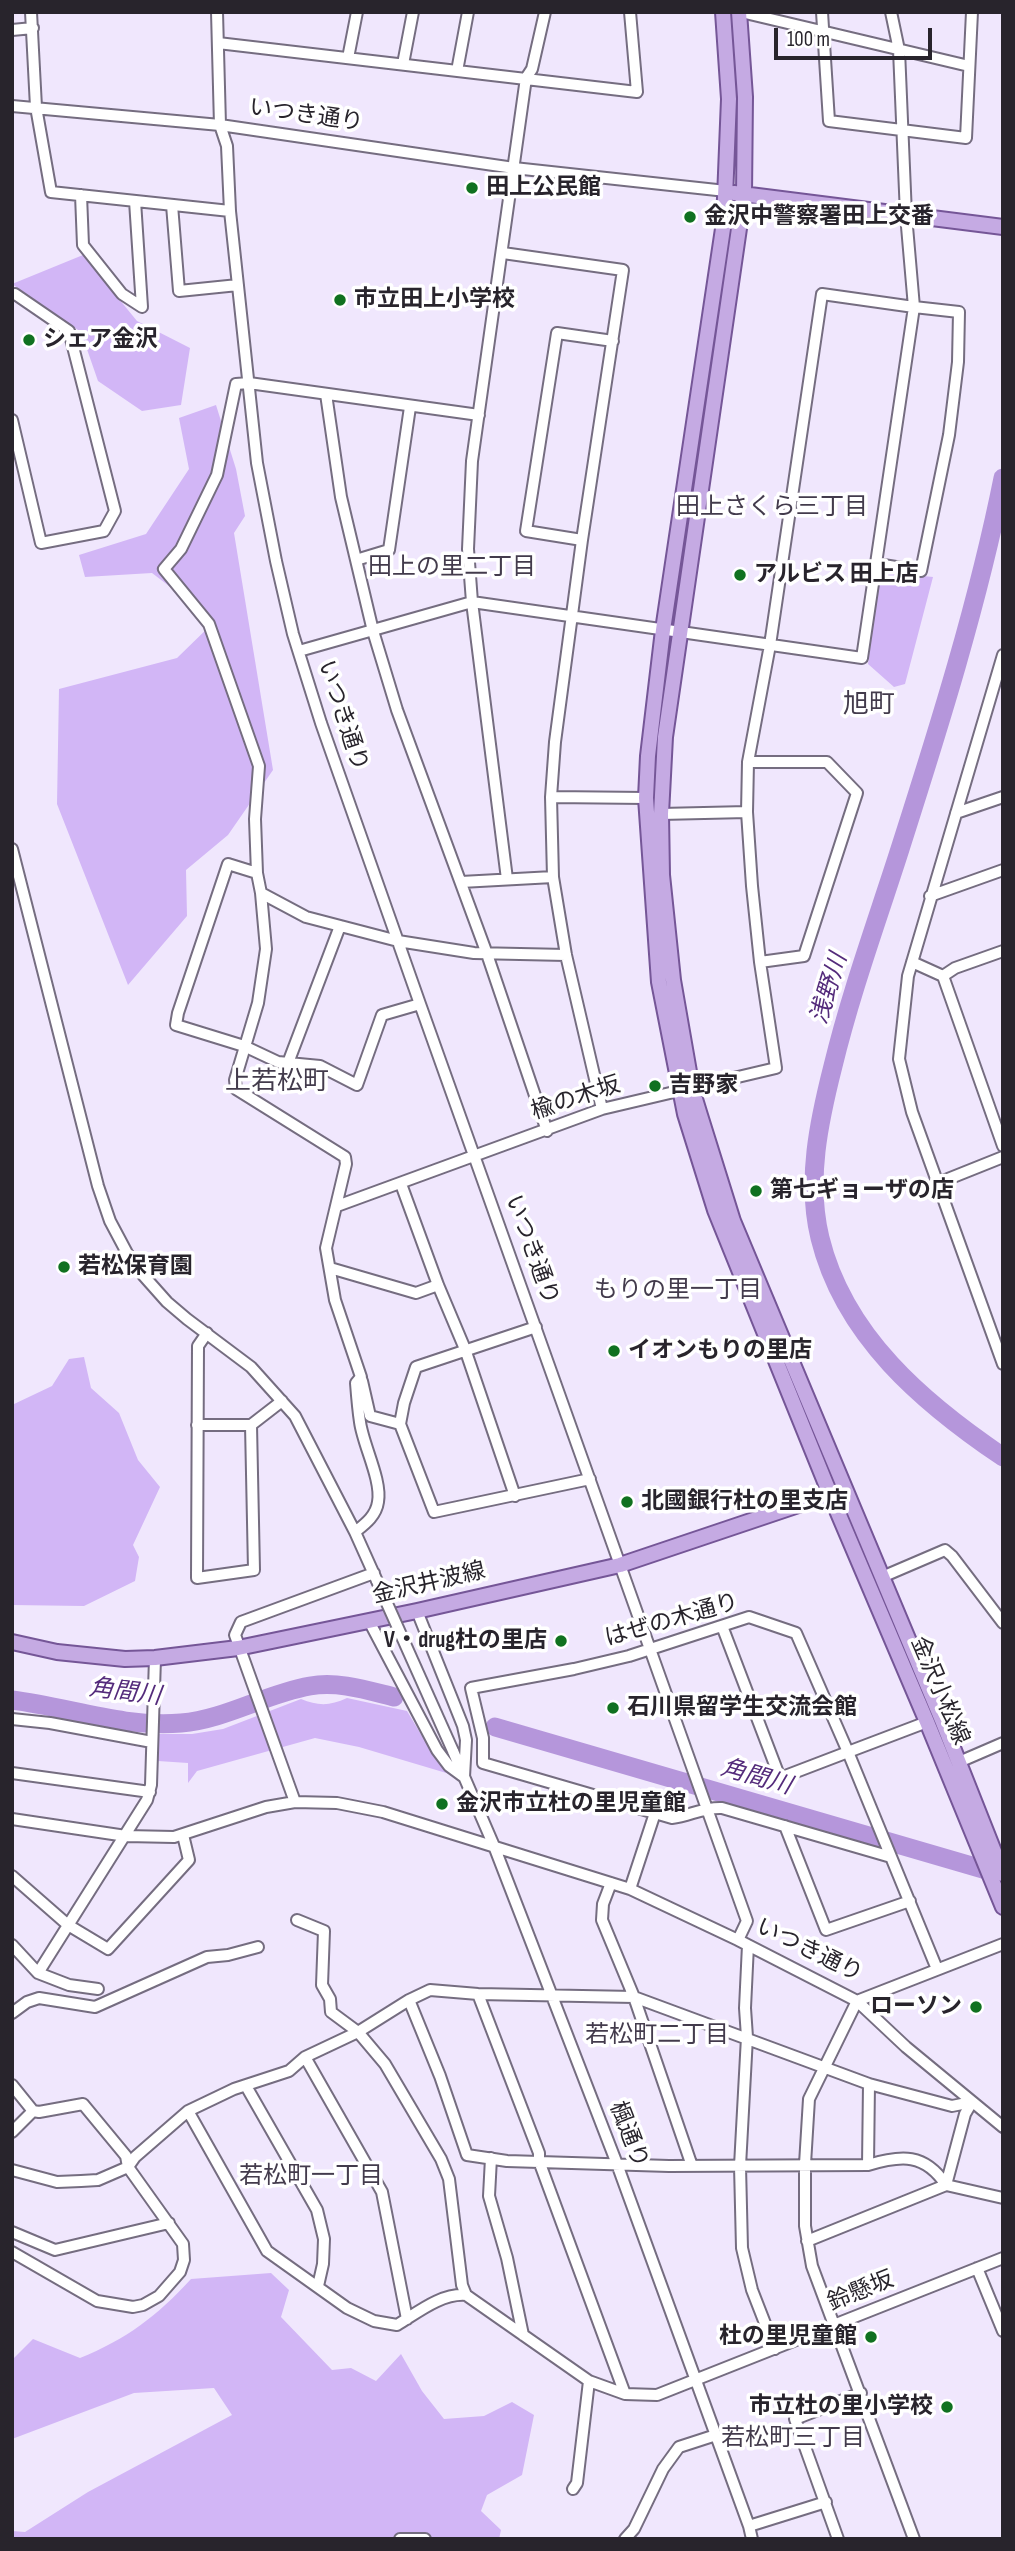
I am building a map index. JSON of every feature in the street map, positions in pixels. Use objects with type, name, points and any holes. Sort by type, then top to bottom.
[{"type":"main road","points":[[686,1090],[659,982],[646,798],[648,756],[663,630],[722,235],[729,99],[723,12]]},
{"type":"main road","points":[[686,1090],[662,875],[661,814],[665,737],[679,632],[744,194],[745,97],[740,12]]},
{"type":"main road","points":[[726,191],[1003,227]]},
{"type":"main road","name":"金沢小松線","points":[[686,1090],[733,1222],[958,1762],[994,1865],[996,1888],[1003,1907]]},
{"type":"main road","name":"金沢小松線","points":[[686,1090],[715,1210],[830,1494],[927,1721],[994,1865]]},
{"type":"main road","name":"金沢井波線","points":[[12,1642],[99,1658],[155,1658],[238,1648],[620,1565],[845,1489]]},
{"type":"street","points":[[31,12],[36,107],[51,192],[230,211]]},
{"type":"street","points":[[12,106],[220,125],[217,12]]},
{"type":"street","points":[[348,58],[357,12]]},
{"type":"street","points":[[403,64],[413,12]]},
{"type":"street","points":[[457,71],[468,12]]},
{"type":"street","points":[[507,879],[472,602],[468,549],[472,461],[526,78],[532,69],[545,12]]},
{"type":"street","points":[[218,43],[637,92],[630,12]]},
{"type":"street","points":[[740,12],[969,66]]},
{"type":"street","points":[[822,12],[829,121],[966,138],[972,12]]},
{"type":"street","points":[[299,652],[472,602],[862,659],[914,307],[906,215],[899,50],[891,12]]},
{"type":"street","points":[[12,30],[33,28]]},
{"type":"street","name":"いつき通り","points":[[726,191],[514,168],[220,125],[228,146],[230,211],[257,463],[276,561],[299,652],[420,1004],[747,1921],[743,1943],[858,2001],[1003,1944]]},
{"type":"street","points":[[81,195],[83,245],[122,293],[142,307],[135,201]]},
{"type":"street","points":[[172,205],[179,290],[238,285]]},
{"type":"street","points":[[503,253],[623,270],[582,540],[555,742],[551,797],[552,877],[566,955],[602,1110]]},
{"type":"street","points":[[12,295],[15,293],[69,331],[115,511],[104,531],[41,543],[12,420]]},
{"type":"street","points":[[748,762],[827,762],[857,793],[804,956],[760,962],[747,812],[748,762],[770,645],[822,294],[959,312],[958,362],[949,435],[921,571],[877,564]]},
{"type":"street","points":[[582,540],[526,531],[557,333],[613,341]]},
{"type":"street","points":[[400,1424],[370,1416],[361,1377],[335,1300],[326,1248],[346,1164],[345,1157],[236,1089],[235,1080],[258,1003],[266,949],[257,873],[255,819],[259,766],[209,624],[164,569],[181,549],[217,475],[236,384],[249,383],[479,415]]},
{"type":"street","points":[[326,394],[341,497],[373,631],[402,722],[487,954],[547,1131]]},
{"type":"street","points":[[356,560],[389,550],[410,407]]},
{"type":"street","points":[[1003,655],[912,962],[902,1017],[899,1059],[912,1112],[1001,1351],[1003,1364]]},
{"type":"street","points":[[551,797],[646,798]]},
{"type":"street","points":[[956,813],[1003,797]]},
{"type":"street","points":[[661,814],[747,812]]},
{"type":"street","name":"楓通り","points":[[12,849],[98,1186],[110,1221],[127,1253],[167,1302],[251,1367],[295,1416],[355,1532],[494,1846],[617,2164],[752,2539]]},
{"type":"street","points":[[257,873],[228,863],[176,1026],[244,1046],[278,1062],[320,1066],[357,1085],[382,1015],[420,1004]]},
{"type":"street","points":[[930,897],[1003,870]]},
{"type":"street","points":[[461,882],[552,877]]},
{"type":"street","points":[[261,893],[306,917],[398,941],[487,954],[566,955]]},
{"type":"street","points":[[288,1063],[340,926]]},
{"type":"street","points":[[943,976],[955,968],[1003,951]]},
{"type":"street","name":"楡の木坂","points":[[337,1206],[602,1110],[776,1068],[760,962]]},
{"type":"street","points":[[912,962],[943,976],[1003,1146]]},
{"type":"street","points":[[938,1183],[1003,1157]]},
{"type":"street","points":[[401,1184],[438,1285],[466,1349],[515,1496]]},
{"type":"street","points":[[330,1268],[416,1293],[438,1285]]},
{"type":"street","points":[[536,1326],[416,1367],[400,1424],[434,1512],[590,1479]]},
{"type":"street","points":[[206,1333],[198,1346],[197,1578],[254,1570],[251,1424]]},
{"type":"street","points":[[355,1532],[371,1518],[378,1502],[378,1488],[360,1422],[356,1383],[361,1377]]},
{"type":"street","points":[[197,1425],[251,1424],[282,1401]]},
{"type":"street","points":[[882,1577],[945,1550],[1003,1623]]},
{"type":"street","points":[[295,1802],[235,1634],[241,1622],[375,1577]]},
{"type":"street","points":[[416,1611],[463,1726],[467,1747],[464,1777]]},
{"type":"street","name":"はぜの木通り","points":[[655,1813],[483,1763],[483,1738],[471,1688],[574,1669],[650,1650],[749,1617],[796,1633],[911,1900],[937,1969]]},
{"type":"street","points":[[369,1621],[437,1750],[449,1766],[464,1777]]},
{"type":"street","points":[[722,1626],[780,1778],[927,1721]]},
{"type":"street","points":[[38,1973],[126,1836],[150,1792],[155,1658]]},
{"type":"street","points":[[12,1718],[152,1737]]},
{"type":"street","points":[[958,1762],[1003,1743]]},
{"type":"street","points":[[12,1773],[150,1792]]},
{"type":"street","points":[[12,1819],[152,1838],[183,1835],[266,1807],[295,1802],[337,1802],[383,1812],[630,1889],[743,1943],[747,2037],[740,2166],[744,2261],[752,2291],[775,2349]]},
{"type":"street","points":[[630,1889],[655,1813],[672,1818],[683,1817],[705,1802],[890,1853]]},
{"type":"street","points":[[785,1826],[826,1930],[911,1900]]},
{"type":"street","points":[[12,1876],[68,1925],[108,1948],[189,1860],[183,1835]]},
{"type":"street","points":[[611,1883],[603,1904],[602,1920],[635,1997],[692,2166]]},
{"type":"street","points":[[297,1920],[324,1931],[321,1985],[330,1999],[331,2012],[358,2032],[385,2064],[445,2169],[449,2179],[462,2285],[466,2295],[589,2381],[625,2394]]},
{"type":"street","points":[[12,1945],[38,1973],[69,1985],[98,1989]]},
{"type":"street","points":[[12,2013],[27,2002],[39,1998],[94,2007],[206,1957],[228,1955],[258,1947]]},
{"type":"street","points":[[12,2170],[57,2182],[98,2179],[128,2167],[135,2157],[188,2111],[289,2071],[305,2057],[358,2032],[430,1990],[478,1994],[635,1997],[869,2084],[952,2106],[972,2102]]},
{"type":"street","points":[[478,1994],[539,2153],[539,2161],[625,2394]]},
{"type":"street","points":[[409,2000],[440,2076],[467,2155],[507,2161],[692,2166],[868,2165],[889,2158],[912,2158],[938,2172],[946,2185]]},
{"type":"street","points":[[914,2539],[862,2393],[812,2266],[805,2225],[809,2099],[858,2001],[906,2047],[1003,2127]]},
{"type":"street","points":[[305,2057],[382,2192],[407,2319]]},
{"type":"street","points":[[868,2165],[869,2084]]},
{"type":"street","points":[[12,2085],[33,2111],[83,2104],[126,2157],[128,2167],[183,2244],[184,2260],[180,2272],[159,2296],[133,2307],[97,2301],[12,2252]]},
{"type":"street","points":[[246,2086],[317,2210],[324,2239],[323,2264],[318,2286]]},
{"type":"street","points":[[946,2185],[965,2114],[972,2102]]},
{"type":"street","points":[[12,2132],[33,2111]]},
{"type":"street","points":[[188,2111],[267,2251],[347,2308],[374,2321],[397,2325],[426,2306],[458,2295],[466,2295]]},
{"type":"street","points":[[491,2158],[489,2196],[507,2258],[523,2335]]},
{"type":"street","points":[[807,2241],[946,2185],[1003,2198]]},
{"type":"street","points":[[12,2232],[55,2250],[169,2223]]},
{"type":"street","name":"鈴懸坂","points":[[625,2394],[657,2395],[1003,2258]]},
{"type":"street","points":[[976,2268],[1003,2331]]},
{"type":"street","points":[[573,2489],[577,2483],[589,2381]]},
{"type":"street","points":[[838,2539],[795,2419],[862,2393]]},
{"type":"street","points":[[625,2539],[634,2529],[663,2469],[679,2446],[716,2435]]},
{"type":"street","points":[[749,2526],[826,2502]]},
{"type":"street","points":[[400,2539],[425,2539]]},
{"type":"shaded area","points":[[83,255],[137,321],[190,348],[181,405],[142,411],[98,381],[81,332],[12,284]]},
{"type":"shaded area","points":[[216,405],[236,469],[245,516],[234,533],[273,770],[228,835],[186,870],[187,916],[128,985],[57,804],[59,689],[177,658],[215,621],[152,573],[85,577],[79,555],[146,534],[189,469],[179,418]]},
{"type":"shaded area","points":[[884,572],[933,577],[905,684],[894,687],[868,664],[879,576]]},
{"type":"shaded area","points":[[84,1357],[91,1388],[119,1413],[138,1460],[160,1487],[133,1545],[139,1557],[135,1581],[84,1606],[12,1605],[12,1405],[52,1386],[69,1359]]},
{"type":"shaded area","points":[[347,1698],[407,1711],[431,1751],[453,1775],[359,1747],[315,1738],[197,1771],[188,1783],[188,1763],[158,1761],[158,1734],[192,1734],[223,1729],[301,1699],[324,1704]]},
{"type":"shaded area","points":[[271,2273],[289,2290],[281,2317],[332,2370],[351,2368],[376,2381],[401,2354],[422,2391],[444,2419],[484,2416],[512,2402],[534,2415],[522,2475],[487,2495],[481,2511],[501,2530],[499,2539],[12,2539],[12,2531],[25,2532],[88,2492],[232,2415],[214,2388],[134,2393],[12,2439],[12,2360],[33,2339],[80,2358],[97,2351],[140,2325],[191,2279]]},
{"type":"waterway","name":"浅野川","points":[[1003,478],[957,665],[840,1038],[819,1130],[814,1173],[820,1238],[831,1273],[847,1306],[867,1336],[916,1390],[1003,1457]]},
{"type":"waterway","name":"角間川","points":[[12,1700],[117,1720],[159,1724],[214,1717],[310,1686],[352,1687],[394,1697]]},
{"type":"waterway","name":"角間川","points":[[495,1727],[1003,1875]]},
{"type":"place","name":"田上公民館","points":[[472,188]]},
{"type":"place","name":"金沢中警察署田上交番","points":[[690,217]]},
{"type":"place","name":"市立田上小学校","points":[[340,300]]},
{"type":"place","name":"シェア金沢","points":[[29,340]]},
{"type":"place","name":"アルビス 田上店","points":[[740,575]]},
{"type":"place","name":"吉野家","points":[[655,1086]]},
{"type":"place","name":"第七ギョーザの店","points":[[756,1191]]},
{"type":"place","name":"若松保育園","points":[[64,1267]]},
{"type":"place","name":"イオンもりの里店","points":[[614,1351]]},
{"type":"place","name":"北國銀行杜の里支店","points":[[627,1502]]},
{"type":"place","name":"V・drug杜の里店","points":[[561,1641]]},
{"type":"place","name":"石川県留学生交流会館","points":[[613,1708]]},
{"type":"place","name":"金沢市立杜の里児童館","points":[[442,1804]]},
{"type":"place","name":"ローソン","points":[[976,2007]]},
{"type":"place","name":"杜の里児童館","points":[[871,2337]]},
{"type":"place","name":"市立杜の里小学校","points":[[947,2407]]},
{"type":"district","name":"田上さくら三丁目","points":[[772,508]]},
{"type":"district","name":"田上の里二丁目","points":[[452,568]]},
{"type":"district","name":"旭町","points":[[869,705]]},
{"type":"district","name":"上若松町","points":[[277,1082]]},
{"type":"district","name":"もりの里一丁目","points":[[678,1291]]},
{"type":"district","name":"若松町二丁目","points":[[657,2036]]},
{"type":"district","name":"若松町一丁目","points":[[311,2177]]},
{"type":"district","name":"若松町三丁目","points":[[793,2439]]}]
